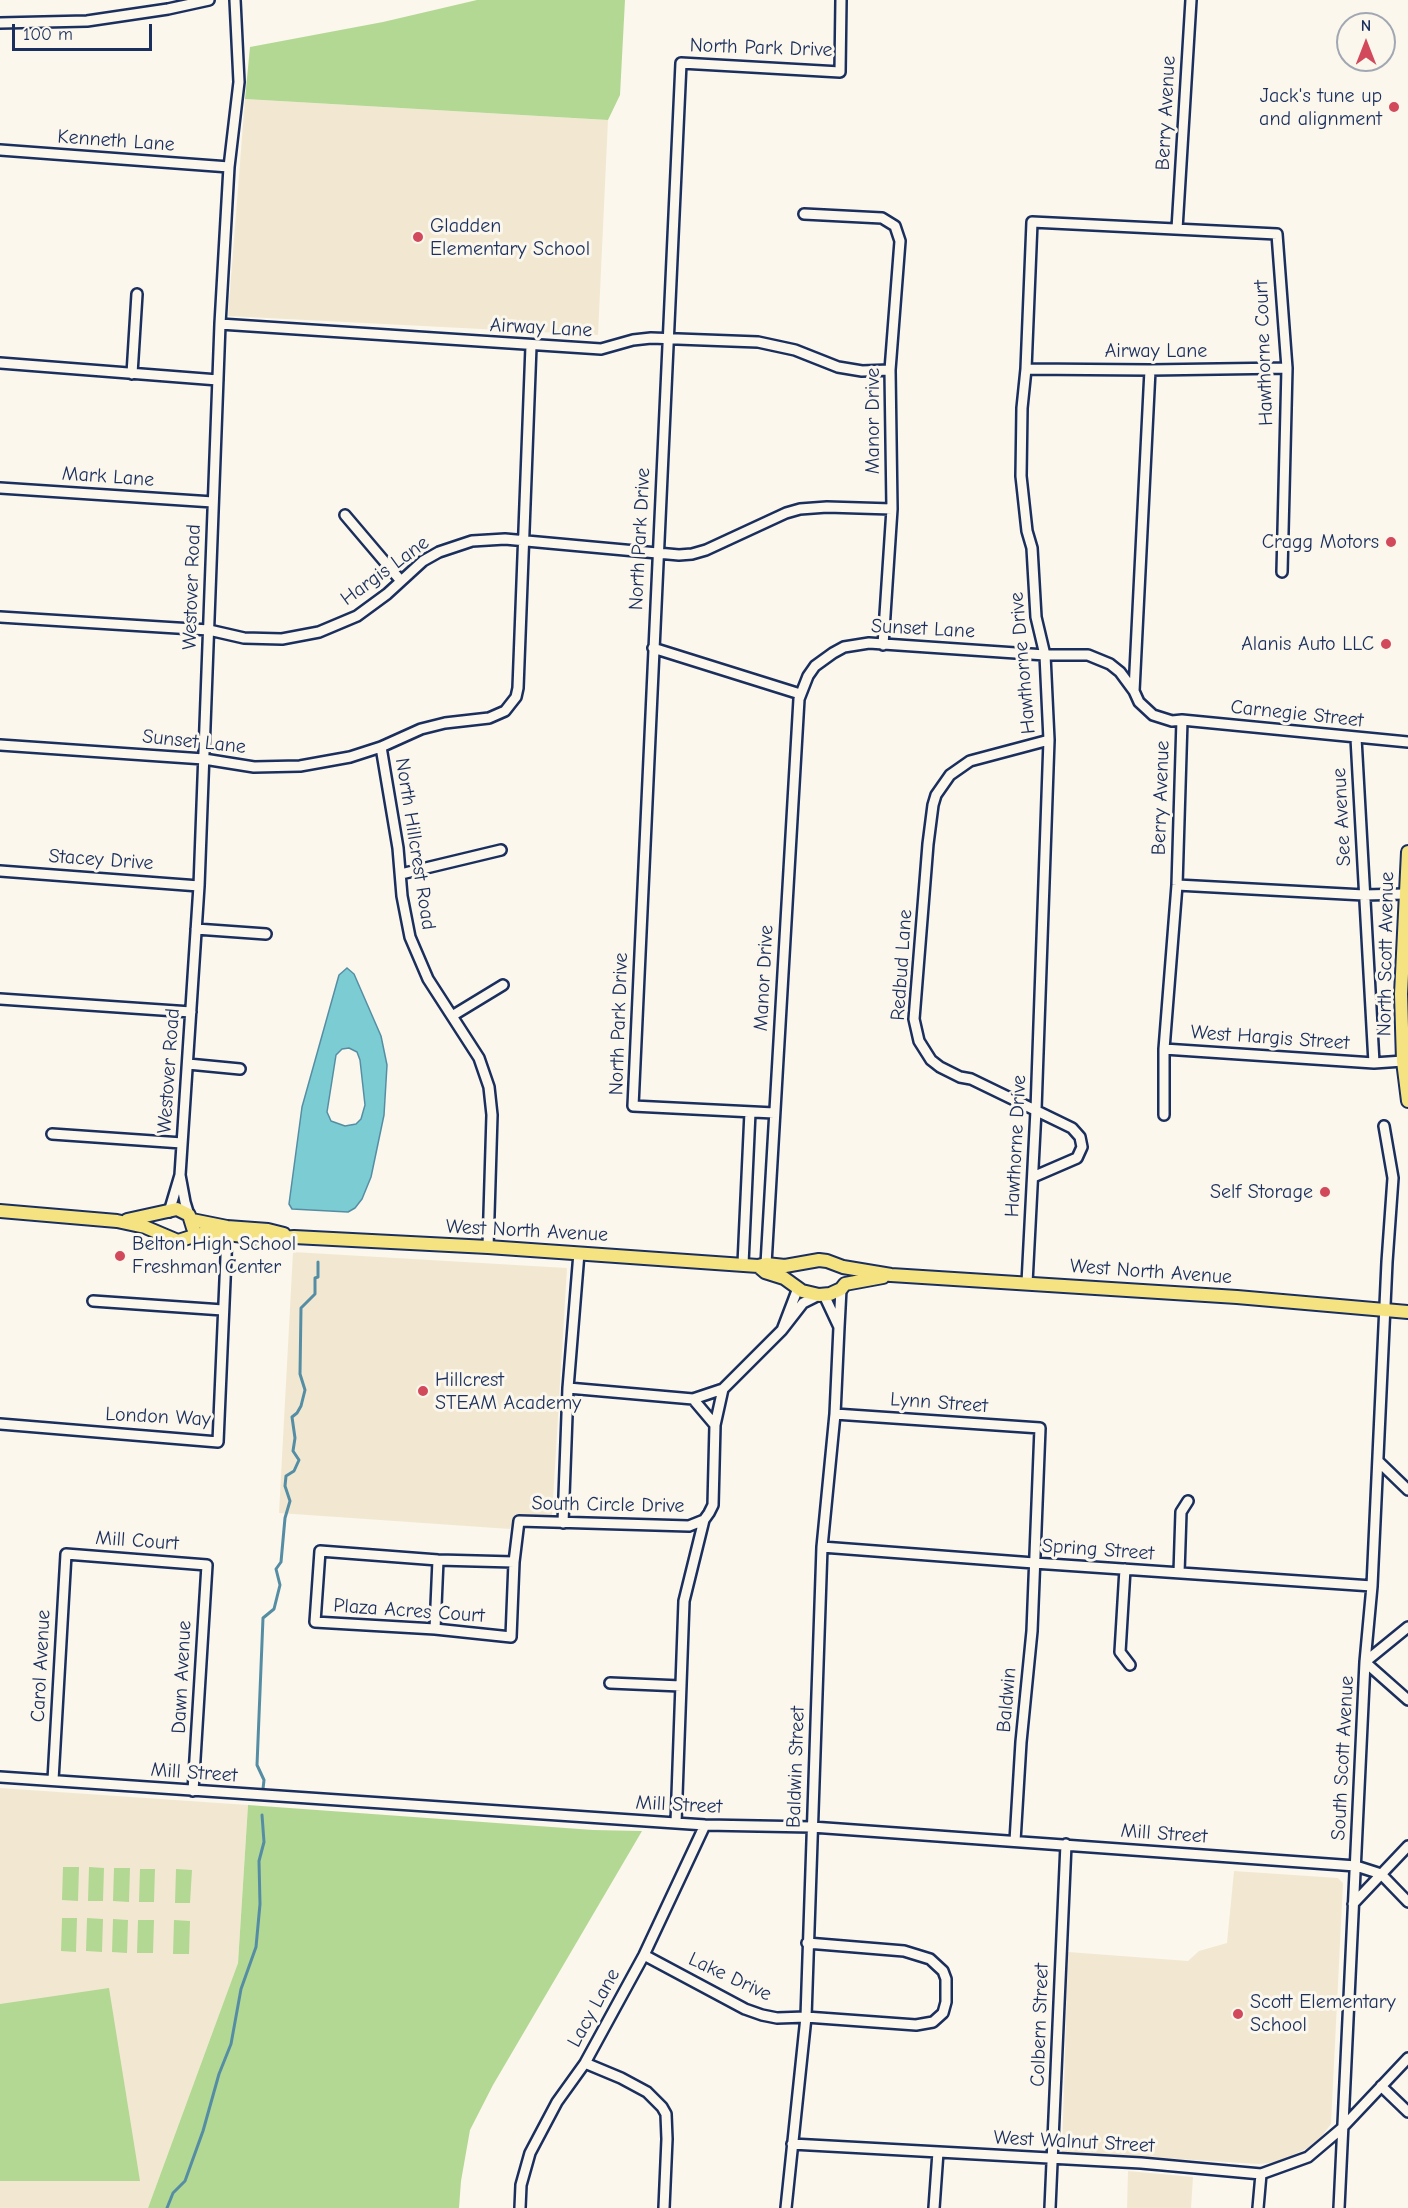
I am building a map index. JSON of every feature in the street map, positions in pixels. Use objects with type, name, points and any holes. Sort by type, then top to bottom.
[{"type":"main road","name":"North Scott Avenue","points":[[1408,852],[1401,994],[1408,1101]]},
{"type":"main road","name":"West North Avenue","points":[[117,1221],[177,1209],[191,1218],[227,1227],[268,1230],[294,1237]]},
{"type":"main road","name":"West North Avenue","points":[[0,1211],[117,1221],[145,1227],[173,1241],[200,1234],[227,1234],[268,1239],[294,1237],[488,1247],[762,1265],[798,1265],[819,1260],[843,1268],[891,1275],[1225,1296],[1408,1312]]},
{"type":"main road","points":[[165,1235],[162,1230],[162,1220],[169,1212]]},
{"type":"main road","points":[[187,1238],[192,1230],[191,1218]]},
{"type":"main road","name":"West North Avenue","points":[[762,1265],[765,1272],[822,1295],[843,1286],[891,1275]]},
{"type":"main road","points":[[796,1286],[793,1275],[798,1265]]},
{"type":"main road","points":[[843,1268],[846,1273],[843,1286]]},
{"type":"street","points":[[0,23],[87,21],[168,9],[209,0]]},
{"type":"street","name":"Westover Road","points":[[169,1212],[180,1175],[199,886],[220,324],[229,167],[239,82],[235,0]]},
{"type":"street","name":"North Park Drive","points":[[774,1113],[633,1106],[681,63],[840,72],[841,0]]},
{"type":"street","name":"Berry Avenue","points":[[1177,229],[1191,0]]},
{"type":"street","name":"Kenneth Lane","points":[[0,150],[229,167]]},
{"type":"street","name":"Manor Drive","points":[[804,214],[882,218],[895,226],[900,241],[890,369],[892,509],[884,645]]},
{"type":"street","name":"Hawthorne Drive","points":[[1027,1283],[1036,1110],[1049,740],[1044,654],[1036,617],[1032,548],[1027,531],[1021,476],[1022,408],[1026,369],[1032,222],[1177,229]]},
{"type":"street","name":"Hawthorne Court","points":[[1177,229],[1277,234],[1287,368],[1282,572]]},
{"type":"street","points":[[132,374],[137,294]]},
{"type":"street","name":"Airway Lane","points":[[220,324],[601,349],[633,340],[758,342],[786,348],[838,367],[862,371],[890,369]]},
{"type":"street","name":"North Hillcrest Road","points":[[488,1247],[492,1115],[489,1087],[479,1058],[428,979],[414,948],[406,919],[381,747],[400,737],[437,725],[498,716],[512,705],[518,688],[531,346]]},
{"type":"street","points":[[0,363],[218,380]]},
{"type":"street","name":"Airway Lane","points":[[1026,369],[1287,368]]},
{"type":"street","points":[[1134,691],[1150,370]]},
{"type":"street","name":"Mark Lane","points":[[0,488],[213,502]]},
{"type":"street","name":"Hargis Lane","points":[[0,617],[209,630],[226,635],[263,640],[291,638],[337,626],[363,612],[387,594],[423,561],[455,545],[490,539],[679,555],[706,550],[786,513],[800,509],[827,507],[892,509]]},
{"type":"street","points":[[345,515],[401,581]]},
{"type":"street","name":"Sunset Lane","points":[[800,694],[815,666],[833,652],[857,644],[1044,654],[1076,653],[1099,658],[1120,672],[1134,691]]},
{"type":"street","points":[[653,648],[800,694]]},
{"type":"street","name":"Berry Avenue","points":[[1134,691],[1139,702],[1153,715],[1172,721],[1182,720],[1177,885],[1164,1049],[1164,1115]]},
{"type":"street","name":"Manor Drive","points":[[762,1265],[774,1113],[800,694]]},
{"type":"street","name":"Carnegie Street","points":[[1182,720],[1408,742]]},
{"type":"street","name":"See Avenue","points":[[1356,738],[1364,895]]},
{"type":"street","name":"Redbud Lane","points":[[1033,1177],[1077,1158],[1082,1147],[1080,1137],[1072,1128],[1036,1110],[972,1079],[940,1068],[924,1051],[914,1019],[928,844],[936,795],[950,775],[970,761],[1049,740]]},
{"type":"street","name":"Sunset Lane","points":[[0,745],[204,759],[254,766],[300,766],[350,757],[381,747]]},
{"type":"street","points":[[401,873],[501,850]]},
{"type":"street","name":"Stacey Drive","points":[[0,871],[199,886]]},
{"type":"street","points":[[1177,885],[1364,895],[1405,894]]},
{"type":"street","points":[[1364,895],[1374,1063]]},
{"type":"street","points":[[196,929],[266,934]]},
{"type":"street","points":[[452,1016],[503,985]]},
{"type":"street","points":[[0,999],[191,1012]]},
{"type":"street","name":"West Hargis Street","points":[[1164,1049],[1374,1063],[1405,1058]]},
{"type":"street","points":[[188,1064],[240,1069]]},
{"type":"street","points":[[743,1264],[750,1112]]},
{"type":"street","points":[[1384,1126],[1393,1178],[1384,1309]]},
{"type":"street","points":[[52,1134],[182,1143]]},
{"type":"street","name":"Westover Road","points":[[180,1175],[185,1202],[191,1218]]},
{"type":"street","name":"London Way","points":[[0,1424],[218,1442],[227,1234]]},
{"type":"street","points":[[563,1523],[568,1389],[579,1253]]},
{"type":"street","points":[[783,1330],[796,1286]]},
{"type":"street","name":"Baldwin Street","points":[[786,2208],[806,2017],[822,1547],[835,1414],[843,1286]]},
{"type":"street","points":[[568,1389],[693,1400],[723,1389],[783,1330],[803,1304],[822,1295]]},
{"type":"street","name":"Baldwin Street","points":[[822,1295],[839,1327]]},
{"type":"street","points":[[93,1301],[223,1310]]},
{"type":"street","name":"South Scott Avenue","points":[[1339,2208],[1341,2129],[1347,2066],[1353,1904],[1365,1662],[1372,1586],[1384,1309]]},
{"type":"street","name":"South Circle Drive","points":[[519,1521],[689,1526],[704,1520],[713,1506],[715,1425],[723,1389]]},
{"type":"street","points":[[693,1400],[715,1425]]},
{"type":"street","name":"Lynn Street","points":[[835,1414],[1040,1428]]},
{"type":"street","name":"Baldwin","points":[[1015,1841],[1024,1705],[1032,1631],[1040,1428]]},
{"type":"street","points":[[1378,1461],[1408,1490]]},
{"type":"street","points":[[1179,1573],[1181,1512],[1188,1501]]},
{"type":"street","points":[[676,1823],[684,1601],[704,1520]]},
{"type":"street","name":"Plaza Acres Court","points":[[514,1562],[438,1560],[320,1551],[315,1622],[435,1629],[511,1637],[514,1562],[519,1521]]},
{"type":"street","name":"Spring Street","points":[[822,1547],[1372,1586]]},
{"type":"street","name":"Mill Court","points":[[66,1554],[207,1565]]},
{"type":"street","name":"Carol Avenue","points":[[53,1780],[66,1554]]},
{"type":"street","points":[[435,1629],[438,1560]]},
{"type":"street","name":"Dawn Avenue","points":[[193,1791],[207,1565]]},
{"type":"street","points":[[1125,1569],[1120,1652],[1130,1665]]},
{"type":"street","points":[[1408,1627],[1365,1662],[1408,1700]]},
{"type":"street","points":[[610,1683],[681,1686]]},
{"type":"street","name":"Mill Street","points":[[0,1777],[705,1825],[812,1827],[1066,1844],[1356,1866],[1381,1874]]},
{"type":"street","name":"Lacy Lane","points":[[520,2208],[521,2185],[530,2153],[557,2102],[585,2063],[644,1955],[705,1825]]},
{"type":"street","name":"Colbern Street","points":[[1050,2208],[1066,1844]]},
{"type":"street","points":[[1353,1904],[1408,1846]]},
{"type":"street","points":[[1381,1874],[1408,1902]]},
{"type":"street","name":"Lake Drive","points":[[644,1955],[745,2009],[777,2018],[806,2017],[925,2025],[941,2016],[946,2002],[947,1989],[943,1971],[937,1964],[918,1954],[904,1951],[807,1943]]},
{"type":"street","name":"West Walnut Street","points":[[792,2144],[1141,2163],[1261,2174],[1308,2157],[1341,2129],[1408,2058]]},
{"type":"street","points":[[585,2063],[642,2089],[656,2099],[666,2114],[664,2208]]},
{"type":"street","points":[[1381,2086],[1408,2112]]},
{"type":"street","points":[[934,2208],[938,2152]]},
{"type":"street","points":[[1258,2208],[1261,2174]]},
{"type":"shaded area","name":"Gladden Elementary School","points":[[245,99],[608,120],[598,335],[228,316]]},
{"type":"shaded area","name":"Hillcrest STEAM Academy","points":[[293,1252],[567,1268],[552,1516],[517,1514],[510,1529],[279,1513]]},
{"type":"shaded area","points":[[0,1788],[248,1805],[238,1963],[148,2208],[0,2208]]},
{"type":"shaded area","points":[[1234,1871],[1338,1878],[1343,1883],[1331,2124],[1308,2148],[1278,2162],[1259,2164],[1062,2152],[1068,1952],[1188,1961],[1199,1951],[1227,1943]]},
{"type":"shaded area","points":[[1128,2171],[1193,2177],[1191,2208],[1127,2208]]},
{"type":"green space","points":[[477,0],[625,0],[620,95],[608,120],[245,99],[250,47],[383,22]]},
{"type":"green space","points":[[248,1805],[593,1830],[642,1831],[493,2085],[470,2130],[459,2208],[148,2208],[238,1963]]},
{"type":"green space","points":[[63,1867],[79,1867],[78,1901],[62,1900]]},
{"type":"green space","points":[[89,1867],[104,1868],[103,1901],[88,1901]]},
{"type":"green space","points":[[114,1868],[130,1868],[129,1902],[113,1901]]},
{"type":"green space","points":[[140,1869],[155,1869],[154,1902],[139,1902]]},
{"type":"green space","points":[[176,1869],[192,1870],[190,1903],[175,1903]]},
{"type":"green space","points":[[62,1918],[77,1918],[76,1952],[61,1951]]},
{"type":"green space","points":[[87,1918],[103,1919],[102,1952],[86,1951]]},
{"type":"green space","points":[[113,1919],[128,1920],[127,1953],[112,1952]]},
{"type":"green space","points":[[138,1920],[154,1920],[153,1953],[137,1953]]},
{"type":"green space","points":[[174,1920],[190,1921],[189,1954],[173,1954]]},
{"type":"green space","points":[[109,1988],[140,2181],[0,2181],[0,2004]]},
{"type":"water","points":[[347,968],[354,974],[381,1036],[387,1065],[384,1115],[371,1177],[362,1199],[355,1208],[348,1212],[292,1209],[289,1204],[302,1107],[339,975]],"holes":[[[349,1048],[357,1052],[365,1105],[361,1119],[356,1124],[345,1126],[331,1121],[327,1112],[336,1055],[342,1049]]]},
{"type":"waterway","points":[[263,1789],[264,1780],[257,1765],[263,1618],[274,1609],[280,1585],[276,1569],[281,1562],[285,1518],[290,1501],[285,1486],[286,1476],[294,1471],[299,1460],[293,1451],[295,1438],[292,1417],[301,1406],[305,1390],[300,1374],[301,1308],[315,1294],[318,1262]]},
{"type":"waterway","points":[[167,2208],[173,2193],[185,2181],[203,2131],[219,2074],[231,2044],[241,1989],[256,1947],[260,1904],[259,1861],[264,1842],[262,1815]]},
{"type":"place","name":"Jack's tune up and alignment","points":[[1394,107]]},
{"type":"place","name":"Gladden Elementary School","points":[[418,237]]},
{"type":"place","name":"Cragg Motors","points":[[1391,542]]},
{"type":"place","name":"Alanis Auto LLC","points":[[1386,644]]},
{"type":"place","name":"Self Storage","points":[[1325,1192]]},
{"type":"place","name":"Belton High School Freshman Center","points":[[120,1256]]},
{"type":"place","name":"Hillcrest STEAM Academy","points":[[423,1391]]},
{"type":"place","name":"Scott Elementary School","points":[[1238,2014]]}]
